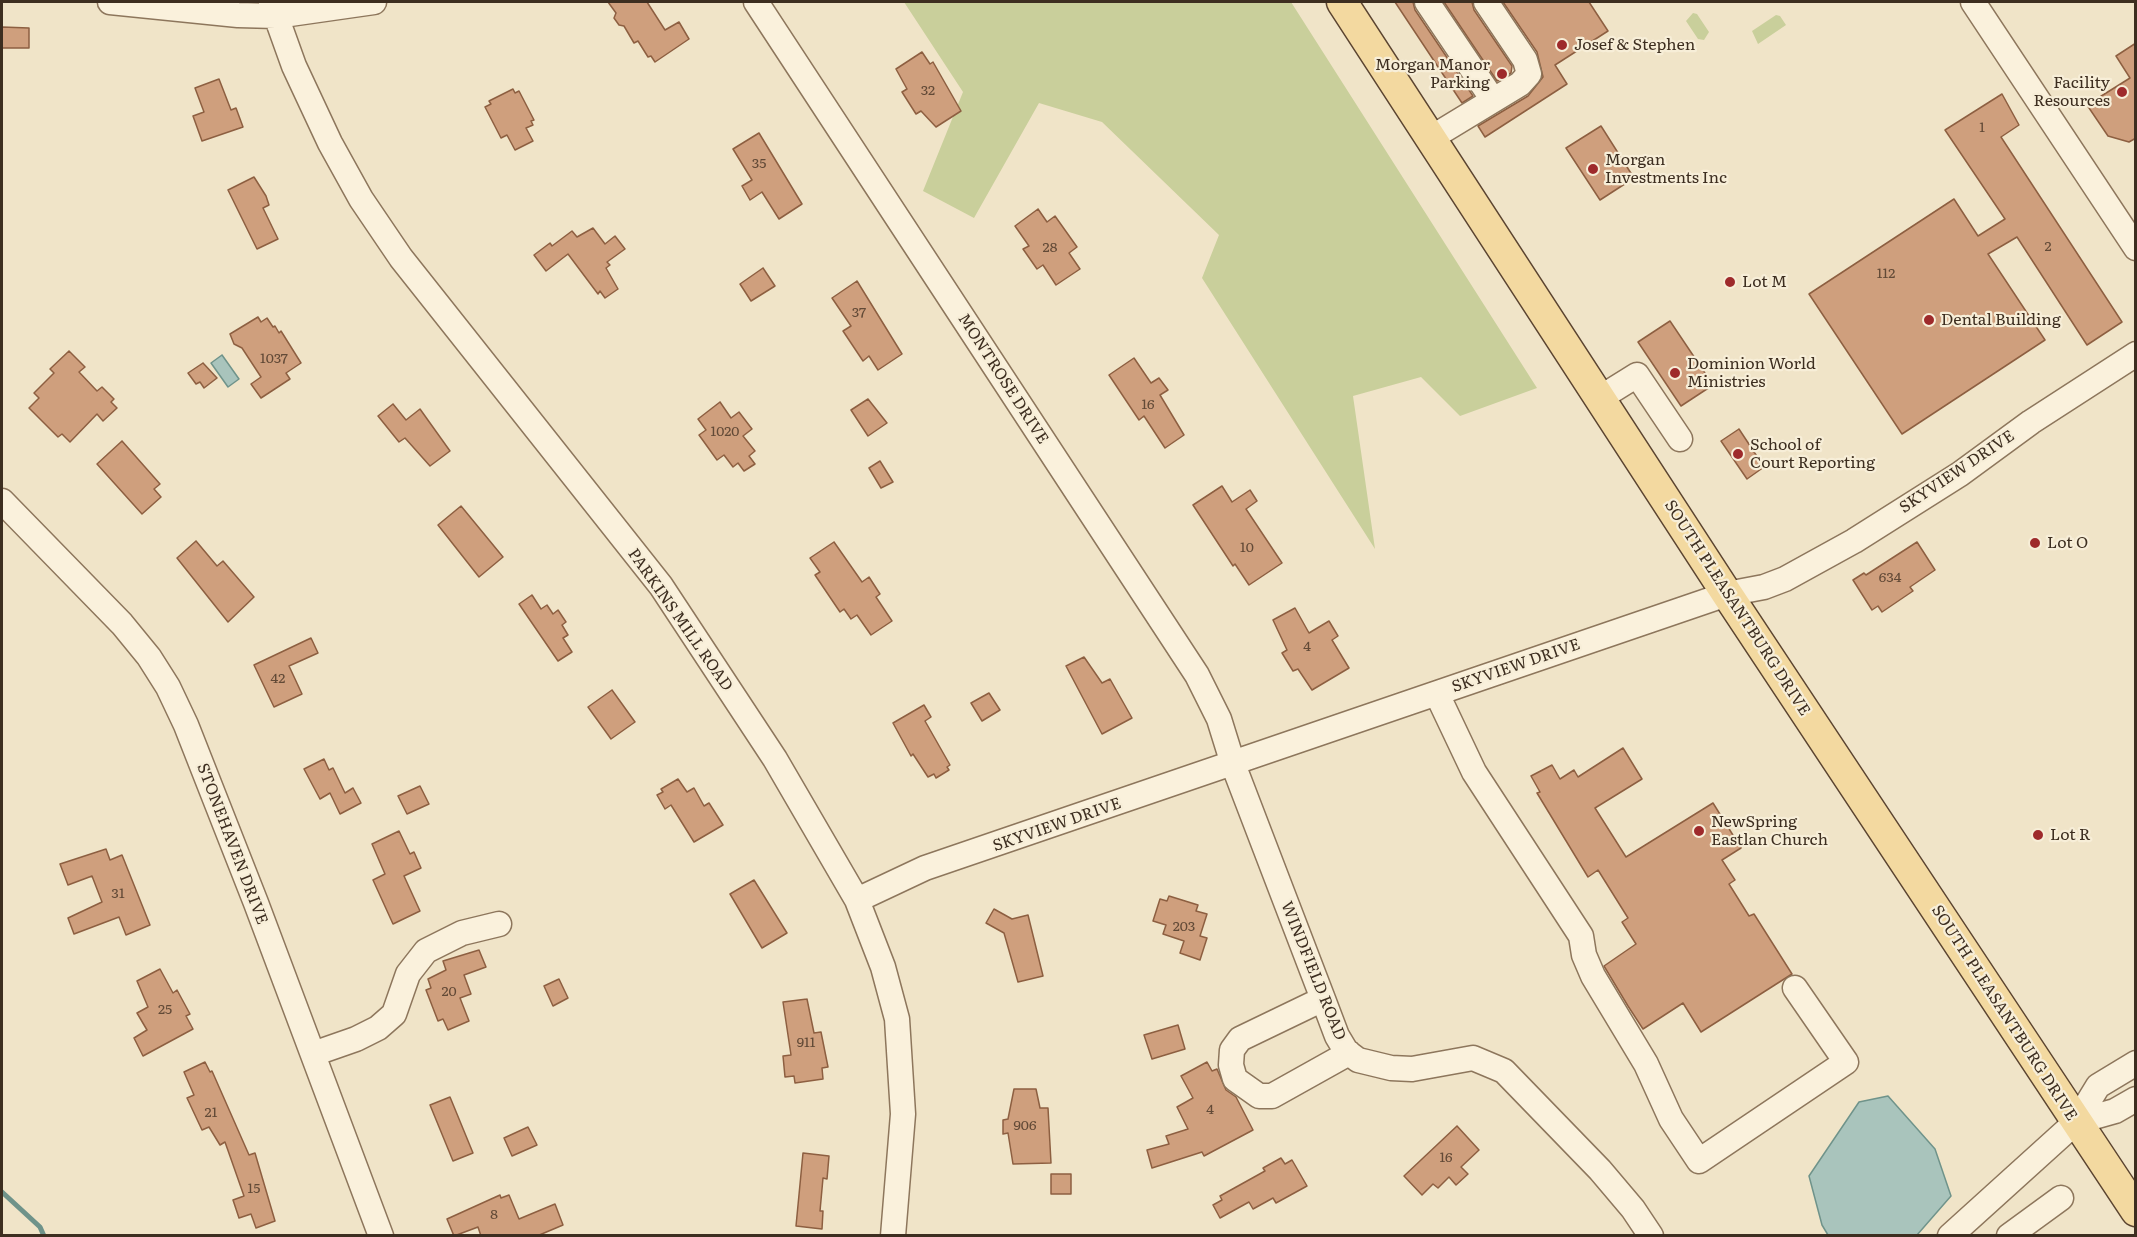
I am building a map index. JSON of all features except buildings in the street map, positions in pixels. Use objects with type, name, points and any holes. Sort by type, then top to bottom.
[{"type":"main road","name":"SOUTH PLEASANTBURG DRIVE","points":[[1342,2],[1727,594],[2136,1212]]},
{"type":"street","points":[[110,2],[206,12],[374,2]]},
{"type":"street","name":"MONTROSE DRIVE","points":[[756,2],[1197,675],[1219,719],[1233,764]]},
{"type":"street","points":[[1427,2],[1493,100]]},
{"type":"street","points":[[1431,138],[1520,84],[1529,74],[1524,60],[1486,2]]},
{"type":"street","points":[[1973,2],[2136,248]]},
{"type":"street","name":"PARKINS MILL ROAD","points":[[274,9],[294,66],[330,143],[361,199],[401,258],[661,586],[775,759],[856,900],[883,967],[897,1018],[903,1114],[893,1236]]},
{"type":"street","name":"SKYVIEW DRIVE","points":[[856,900],[925,868],[1727,594],[1764,587],[1785,579],[1854,541],[1960,474],[2031,422],[2136,354]]},
{"type":"street","points":[[1600,399],[1637,375],[1680,439]]},
{"type":"street","name":"STONEHAVEN DRIVE","points":[[2,501],[122,624],[149,657],[168,687],[190,736],[381,1236]]},
{"type":"street","points":[[1437,694],[1474,772],[1581,936],[1584,956],[1593,976],[1646,1064],[1671,1119],[1699,1161],[1846,1062],[1795,988]]},
{"type":"street","name":"WINDFIELD ROAD","points":[[1233,764],[1337,1036],[1349,1053],[1358,1060],[1391,1068],[1412,1069],[1473,1058],[1489,1062],[1504,1071],[1600,1170],[1651,1236]]},
{"type":"street","points":[[313,1054],[356,1039],[378,1028],[394,1014],[408,974],[426,951],[462,933],[499,924]]},
{"type":"street","points":[[1323,999],[1240,1039],[1232,1050],[1231,1065],[1235,1079],[1259,1096],[1272,1096],[1349,1053]]},
{"type":"street","points":[[1960,1232],[2076,1122],[2098,1086],[2136,1063]]},
{"type":"street","points":[[2076,1122],[2115,1111],[2136,1099]]},
{"type":"street","points":[[2009,1236],[2061,1198]]},
{"type":"green space","points":[[904,2],[1291,2],[1537,388],[1460,416],[1421,377],[1353,396],[1375,549],[1202,278],[1219,235],[1102,122],[1039,103],[974,218],[923,191],[963,92]]},
{"type":"green space","points":[[1693,13],[1697,14],[1709,32],[1704,40],[1698,39],[1686,21]]},
{"type":"green space","points":[[1776,15],[1780,16],[1786,25],[1758,44],[1752,31]]},
{"type":"water","points":[[222,355],[239,379],[228,387],[211,363]]},
{"type":"water","points":[[1888,1096],[1935,1149],[1951,1196],[1917,1235],[1828,1235],[1822,1225],[1809,1176],[1859,1102]]},
{"type":"waterway","points":[[2,1192],[40,1227],[44,1236]]},
{"type":"place","name":"Josef & Stephen","points":[[1562,45]]},
{"type":"place","name":"Morgan Manor Parking","points":[[1502,74]]},
{"type":"place","name":"Facility Resources","points":[[2122,92]]},
{"type":"place","name":"Morgan Investments Inc","points":[[1593,169]]},
{"type":"place","name":"Lot M","points":[[1730,282]]},
{"type":"place","name":"Dental Building","points":[[1929,320]]},
{"type":"place","name":"Dominion World Ministries","points":[[1675,373]]},
{"type":"place","name":"School of Court Reporting","points":[[1738,454]]},
{"type":"place","name":"Lot O","points":[[2035,543]]},
{"type":"place","name":"NewSpring Eastlan Church","points":[[1699,831]]},
{"type":"place","name":"Lot R","points":[[2038,835]]}]
